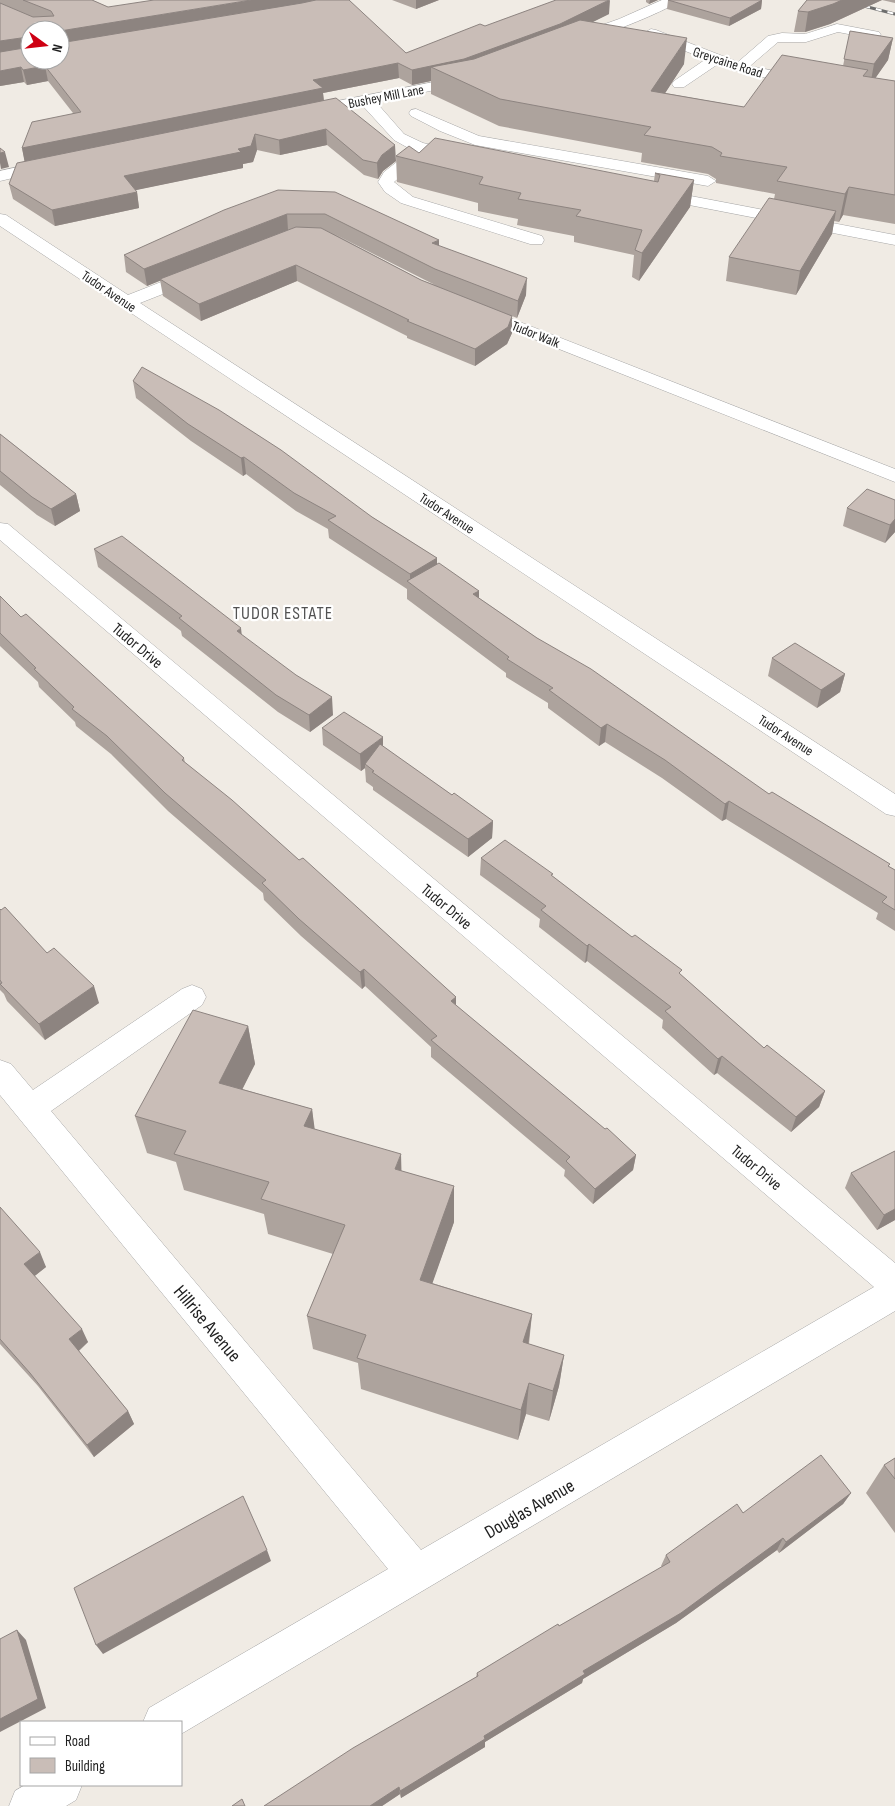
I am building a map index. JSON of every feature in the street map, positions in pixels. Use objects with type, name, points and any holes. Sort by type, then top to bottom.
[{"type":"street","points":[[649,0],[668,2]]},
{"type":"street","points":[[561,44],[624,22],[668,2]]},
{"type":"street","name":"Greycaine Road","points":[[624,22],[715,60],[740,68],[824,84]]},
{"type":"street","points":[[740,68],[773,39],[782,36],[806,38],[837,28],[874,35]]},
{"type":"street","points":[[679,84],[715,60]]},
{"type":"street","name":"Bushey Mill Lane","points":[[289,115],[468,80],[487,72]]},
{"type":"street","points":[[366,100],[399,137],[425,148],[474,159]]},
{"type":"street","points":[[416,113],[445,128],[475,140],[643,182],[895,240]]},
{"type":"street","points":[[455,155],[475,140]]},
{"type":"street","points":[[425,148],[390,176],[386,182],[391,189],[406,200],[536,240]]},
{"type":"street","points":[[0,176],[67,162]]},
{"type":"street","points":[[643,182],[708,181]]},
{"type":"street","name":"Tudor Avenue","points":[[0,220],[895,807]]},
{"type":"street","points":[[124,302],[214,267]]},
{"type":"street","name":"Tudor Walk","points":[[465,306],[895,476]]},
{"type":"street","name":"Tudor Drive","points":[[0,529],[895,1284]]},
{"type":"street","points":[[30,1109],[192,996]]},
{"type":"street","name":"Hillrise Avenue","points":[[0,1073],[417,1574]]},
{"type":"street","name":"Douglas Avenue","points":[[166,1721],[895,1293]]},
{"type":"street","points":[[30,1806],[59,1786]]},
{"type":"building","points":[[23,0],[92,0],[108,7],[154,0],[251,0],[70,29],[70,20],[20,20],[20,38],[0,41],[0,3],[33,17],[54,16],[51,11]]},
{"type":"building","points":[[316,0],[349,0],[406,53],[480,24],[485,26],[556,0],[609,0],[560,24],[464,59],[412,70],[398,63],[313,80],[323,88],[22,148],[32,122],[81,112],[48,70],[70,70],[70,41]]},
{"type":"building","points":[[668,0],[762,0],[730,18]]},
{"type":"building","points":[[807,0],[842,0],[808,12],[798,11]]},
{"type":"building","points":[[580,20],[687,38],[651,91],[744,107],[782,55],[868,70],[863,76],[895,81],[895,195],[849,187],[845,194],[777,181],[787,167],[720,156],[722,153],[712,147],[644,135],[651,127],[500,99],[431,67],[474,59]]},
{"type":"building","points":[[850,31],[893,38],[874,64],[844,59]]},
{"type":"building","points":[[20,49],[20,67],[0,71],[0,52]]},
{"type":"building","points":[[336,98],[395,145],[382,155],[377,163],[363,160],[326,129],[279,140],[255,134],[251,146],[238,149],[241,152],[124,176],[137,192],[52,210],[9,184],[17,163]]},
{"type":"building","points":[[435,138],[658,182],[660,175],[655,173],[694,180],[642,253],[635,250],[642,230],[576,216],[581,210],[518,199],[521,193],[479,184],[483,177],[396,156],[409,146],[419,153]]},
{"type":"building","points":[[278,190],[335,192],[439,240],[432,243],[527,278],[518,301],[435,269],[325,214],[287,214],[144,269],[124,255],[224,210]]},
{"type":"building","points":[[769,198],[836,211],[800,271],[729,257]]},
{"type":"building","points":[[296,227],[321,228],[421,280],[512,316],[508,327],[475,349],[407,321],[409,320],[296,265],[199,304],[160,279]]},
{"type":"building","points":[[142,367],[219,410],[281,450],[372,517],[437,558],[410,574],[328,520],[336,516],[294,493],[244,457],[241,458],[188,424],[133,381]]},
{"type":"building","points":[[0,434],[76,494],[51,509],[32,497],[0,471]]},
{"type":"building","points":[[867,489],[895,500],[895,519],[890,525],[847,508]]},
{"type":"building","points":[[122,536],[241,628],[237,631],[296,675],[332,697],[309,715],[276,695],[179,618],[182,616],[94,549]]},
{"type":"building","points":[[439,563],[479,591],[473,594],[537,638],[591,669],[769,794],[772,792],[890,864],[888,866],[895,870],[895,910],[882,902],[887,897],[729,801],[725,804],[665,760],[607,724],[601,728],[549,690],[553,688],[507,659],[509,657],[407,581]]},
{"type":"building","points":[[0,596],[21,617],[26,614],[184,758],[182,760],[232,800],[299,860],[303,858],[456,997],[451,1001],[605,1129],[607,1128],[636,1155],[595,1189],[566,1161],[570,1157],[431,1040],[437,1036],[364,969],[360,972],[299,919],[262,883],[266,880],[165,793],[107,736],[72,709],[74,707],[0,633]]},
{"type":"building","points":[[795,643],[845,674],[821,690],[772,658]]},
{"type":"building","points":[[344,712],[383,737],[360,754],[322,728]]},
{"type":"building","points":[[380,744],[452,795],[454,793],[493,821],[468,839],[372,772],[374,771],[365,764]]},
{"type":"building","points":[[505,840],[553,874],[551,875],[632,937],[635,935],[682,970],[679,973],[764,1048],[767,1045],[825,1091],[796,1117],[722,1056],[718,1059],[665,1011],[671,1007],[541,910],[546,906],[481,858]]},
{"type":"building","points":[[5,907],[47,953],[54,948],[94,986],[39,1024],[0,984],[2,983],[0,980],[0,909]]},
{"type":"building","points":[[193,1010],[248,1026],[219,1083],[312,1109],[304,1126],[401,1154],[395,1169],[454,1186],[420,1280],[532,1314],[523,1342],[564,1355],[553,1391],[529,1383],[521,1410],[357,1358],[366,1335],[307,1316],[345,1225],[261,1199],[269,1182],[174,1154],[186,1131],[135,1116]]},
{"type":"building","points":[[895,1151],[895,1209],[884,1215],[851,1173]]},
{"type":"building","points":[[0,1207],[40,1252],[24,1264],[82,1329],[69,1339],[128,1411],[87,1445],[30,1373],[0,1339]]},
{"type":"building","points":[[821,1455],[851,1493],[786,1542],[783,1538],[681,1613],[583,1671],[585,1674],[484,1736],[485,1739],[400,1791],[399,1787],[370,1806],[264,1806],[353,1748],[478,1676],[477,1673],[558,1624],[559,1626],[670,1562],[666,1555],[737,1504],[743,1513]]},
{"type":"building","points":[[895,1458],[895,1479],[884,1465]]},
{"type":"building","points":[[243,1496],[267,1550],[96,1645],[74,1588]]},
{"type":"building","points":[[17,1630],[38,1699],[0,1719],[0,1639]]},
{"type":"building","points":[[242,1799],[245,1806],[232,1806]]},
{"type":"railway","points":[[841,0],[895,14]]},
{"type":"district","name":"TUDOR ESTATE","points":[[283,613]]}]
